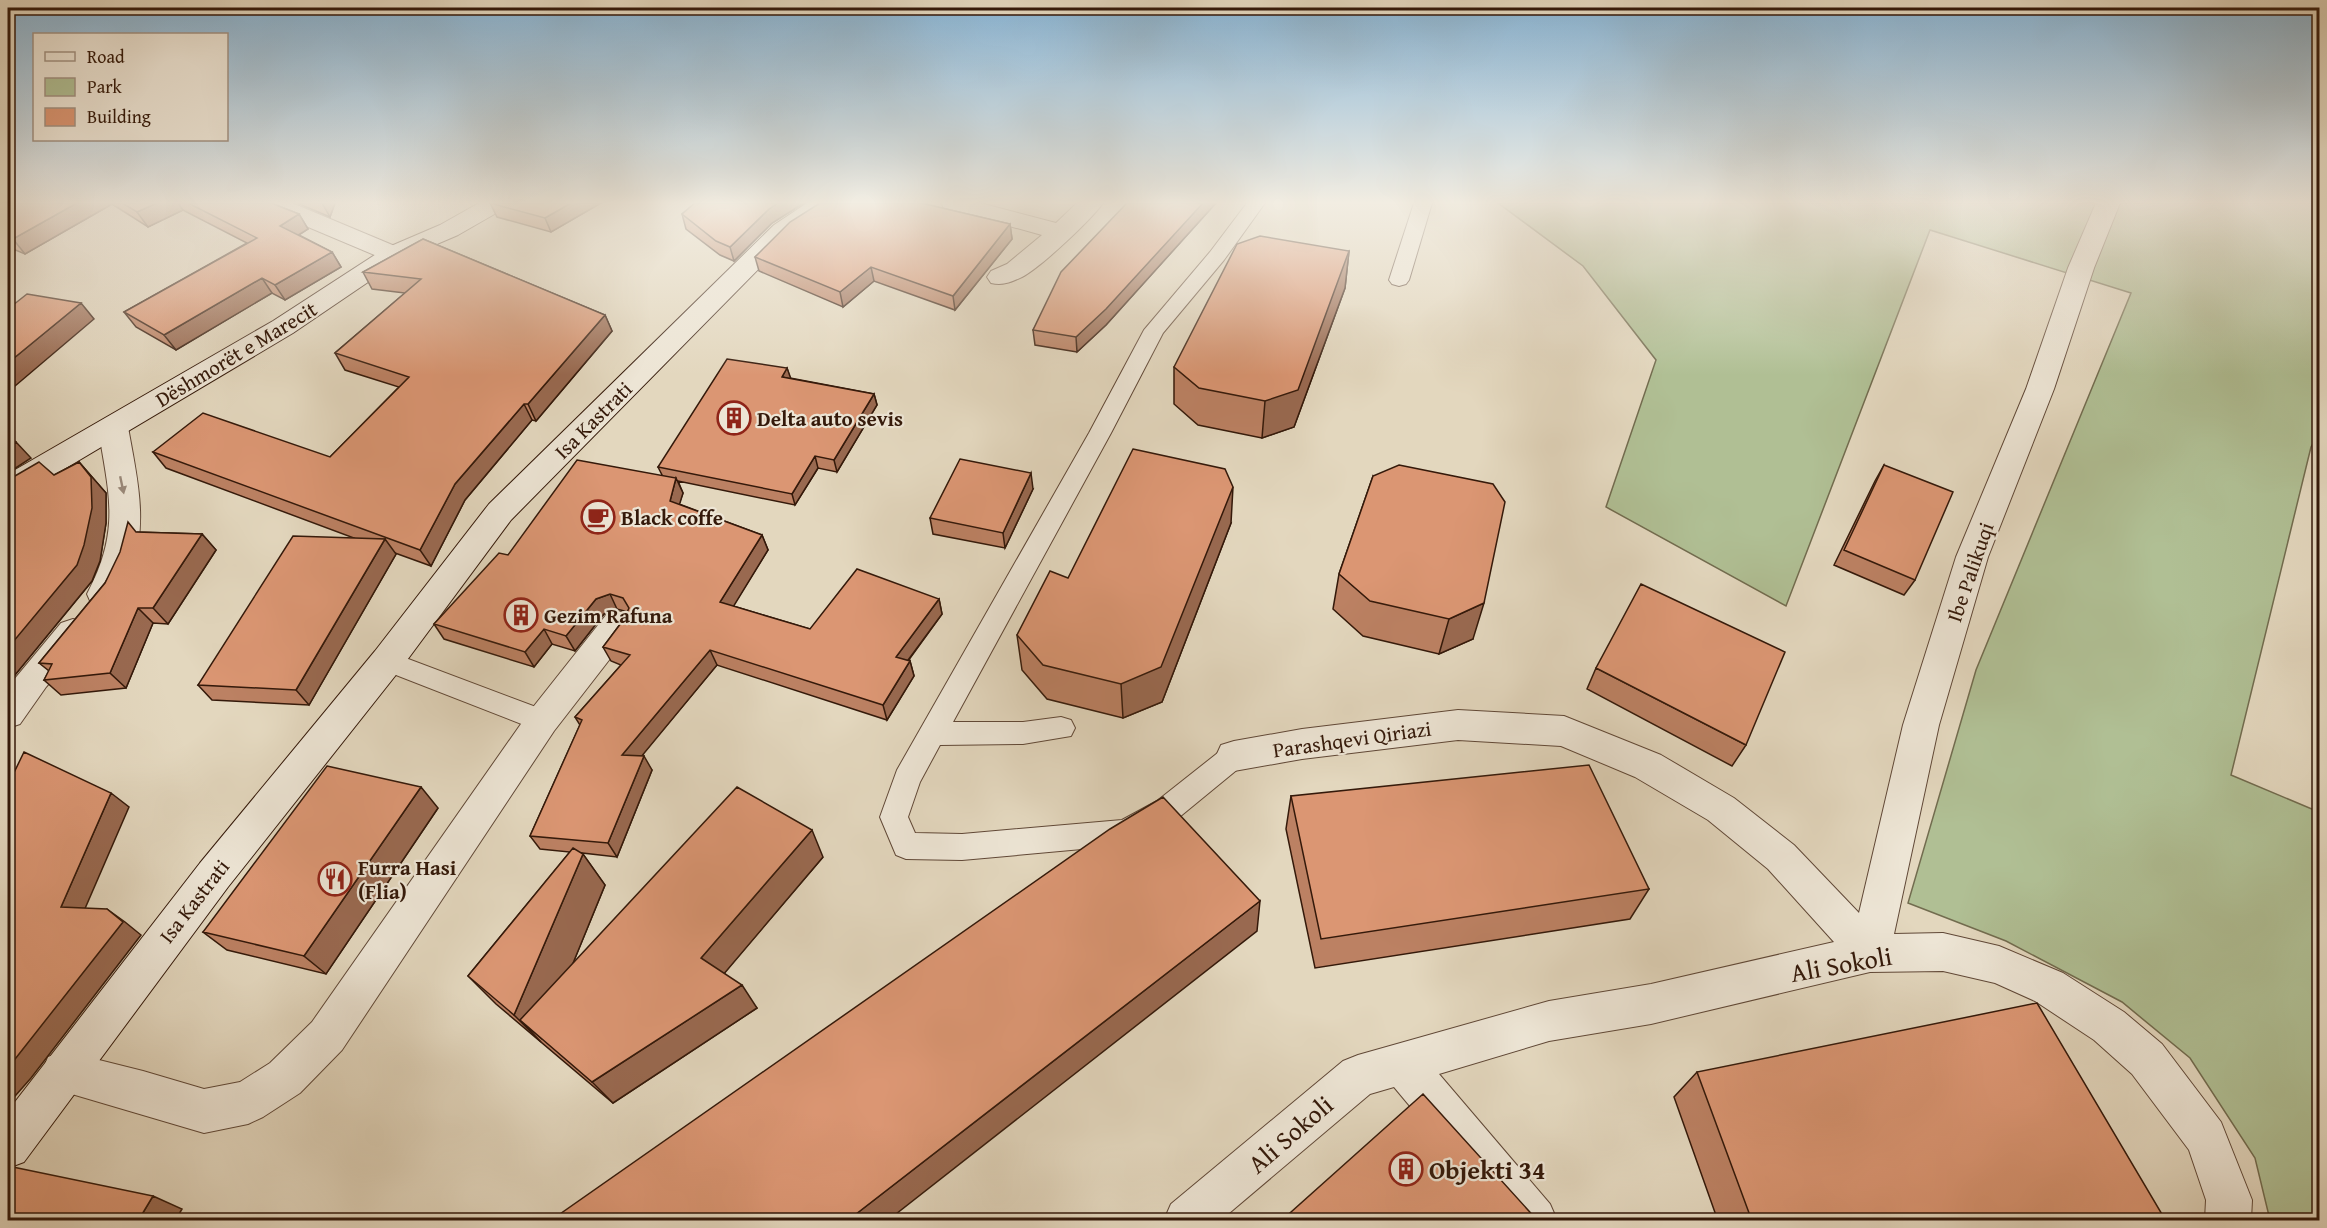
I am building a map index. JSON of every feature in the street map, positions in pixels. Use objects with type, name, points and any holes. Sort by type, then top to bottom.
[{"type":"street","name":"Dëshmorët e Marecit","points":[[8,488],[284,327],[384,260]]},
{"type":"street","name":"Isa Kastrati","points":[[8,1146],[214,875],[387,661],[500,512],[753,260]]},
{"type":"street","points":[[1000,277],[1016,270],[1028,260]]},
{"type":"street","name":"Ibe Palikuqi","points":[[1870,953],[1921,725],[1972,557],[2040,389],[2084,260]]},
{"type":"street","points":[[8,714],[34,677],[107,589],[117,567],[124,538],[126,506],[113,427]]},
{"type":"street","points":[[63,1072],[204,1111],[248,1102],[285,1078],[327,1036],[542,721],[618,624]]},
{"type":"street","name":"Parashqevi Qiriazi","points":[[1234,756],[1302,744],[1458,725],[1564,731],[1648,766],[1721,809],[1781,857],[1870,953]]},
{"type":"street","name":"Ali Sokoli","points":[[1187,1221],[1358,1076],[1549,1021],[1651,1004],[1870,953],[1943,952],[1999,965],[2049,987],[2109,1026],[2147,1059],[2206,1137],[2229,1200],[2228,1221]]},
{"type":"street","points":[[1402,1063],[1534,1221]]},
{"type":"lane","name":"Parashqevi Qiriazi","points":[[1214,260],[1154,330],[1101,433],[907,779],[894,817],[906,846],[962,847],[1126,832],[1167,810],[1234,756]]},
{"type":"lane","points":[[1399,280],[1405,260]]},
{"type":"lane","points":[[387,661],[542,721]]},
{"type":"lane","points":[[932,734],[1023,733],[1062,728]]},
{"type":"lane","points":[[1078,865],[1126,832]]},
{"type":"green space","points":[[1575,260],[1918,260],[1786,606],[1606,507],[1656,360],[1583,266]]},
{"type":"green space","points":[[2027,260],[2319,260],[2319,433],[2311,447],[2231,775],[2319,812],[2319,1220],[2270,1220],[2255,1158],[2190,1058],[2122,1002],[2006,941],[1908,903],[1976,670],[2131,293]]},
{"type":"building","points":[[217,260],[318,260],[275,285],[262,278],[164,335],[124,312]]},
{"type":"building","points":[[384,260],[474,260],[605,315],[455,484],[420,550],[153,452],[203,413],[330,457],[409,377],[335,353],[421,279],[363,272]]},
{"type":"building","points":[[763,260],[981,260],[953,296],[871,267],[840,292]]},
{"type":"building","points":[[1072,260],[1151,260],[1106,309],[1076,337],[1033,330],[1061,272]]},
{"type":"building","points":[[1229,260],[1346,260],[1298,390],[1265,401],[1199,388],[1174,367]]},
{"type":"building","points":[[27,294],[81,303],[8,363],[8,309]]},
{"type":"building","points":[[727,359],[787,368],[782,377],[874,394],[834,460],[815,456],[792,494],[658,467]]},
{"type":"building","points":[[8,435],[16,442],[8,447]]},
{"type":"building","points":[[1133,449],[1225,469],[1233,487],[1161,667],[1121,684],[1043,665],[1017,635],[1050,571],[1068,578]]},
{"type":"building","points":[[960,459],[1031,473],[1003,533],[930,518]]},
{"type":"building","points":[[577,460],[676,478],[670,501],[762,535],[720,602],[810,629],[857,569],[939,599],[896,657],[910,661],[883,705],[710,650],[622,755],[644,756],[608,843],[530,836],[582,720],[575,717],[630,655],[603,647],[624,619],[629,608],[623,598],[610,594],[596,599],[566,636],[544,629],[525,652],[434,624],[499,553],[508,555]]},
{"type":"building","points":[[39,462],[54,475],[79,462],[91,477],[92,508],[77,565],[8,648],[8,547],[14,538],[8,530],[8,480]]},
{"type":"building","points":[[1399,465],[1493,484],[1505,502],[1484,603],[1449,619],[1370,601],[1339,574],[1373,476]]},
{"type":"building","points":[[1884,465],[1953,492],[1915,580],[1844,550]]},
{"type":"building","points":[[128,522],[136,532],[202,534],[153,608],[138,608],[110,673],[44,680],[52,664],[39,663],[105,583],[120,552]]},
{"type":"building","points":[[293,536],[385,539],[296,690],[198,685]]},
{"type":"building","points":[[1641,584],[1785,652],[1746,745],[1596,668]]},
{"type":"building","points":[[24,752],[111,793],[61,907],[107,909],[123,922],[8,1068],[8,785]]},
{"type":"building","points":[[1589,765],[1649,889],[1321,939],[1291,796]]},
{"type":"building","name":"Furra Hasi (Flia)","points":[[327,766],[421,787],[304,956],[203,932]]},
{"type":"building","points":[[737,787],[812,830],[701,958],[742,985],[592,1082],[520,1020]]},
{"type":"building","points":[[1163,797],[1260,901],[847,1221],[550,1221],[1110,829]]},
{"type":"building","points":[[573,848],[583,854],[514,1015],[468,976]]},
{"type":"building","points":[[2037,1003],[2166,1221],[1752,1221],[1697,1072]]},
{"type":"building","name":"Objekti 34","points":[[1423,1094],[1538,1221],[1281,1221]]},
{"type":"building","points":[[8,1166],[153,1196],[138,1221],[8,1221]]},
{"type":"place","name":"Delta auto sevis","points":[[734,418]]},
{"type":"place","name":"Black coffe","points":[[598,517]]},
{"type":"place","name":"Gezim Rafuna","points":[[521,615]]},
{"type":"place","name":"Furra Hasi (Flia)","points":[[335,879]]},
{"type":"place","name":"Objekti 34","points":[[1406,1169]]}]
